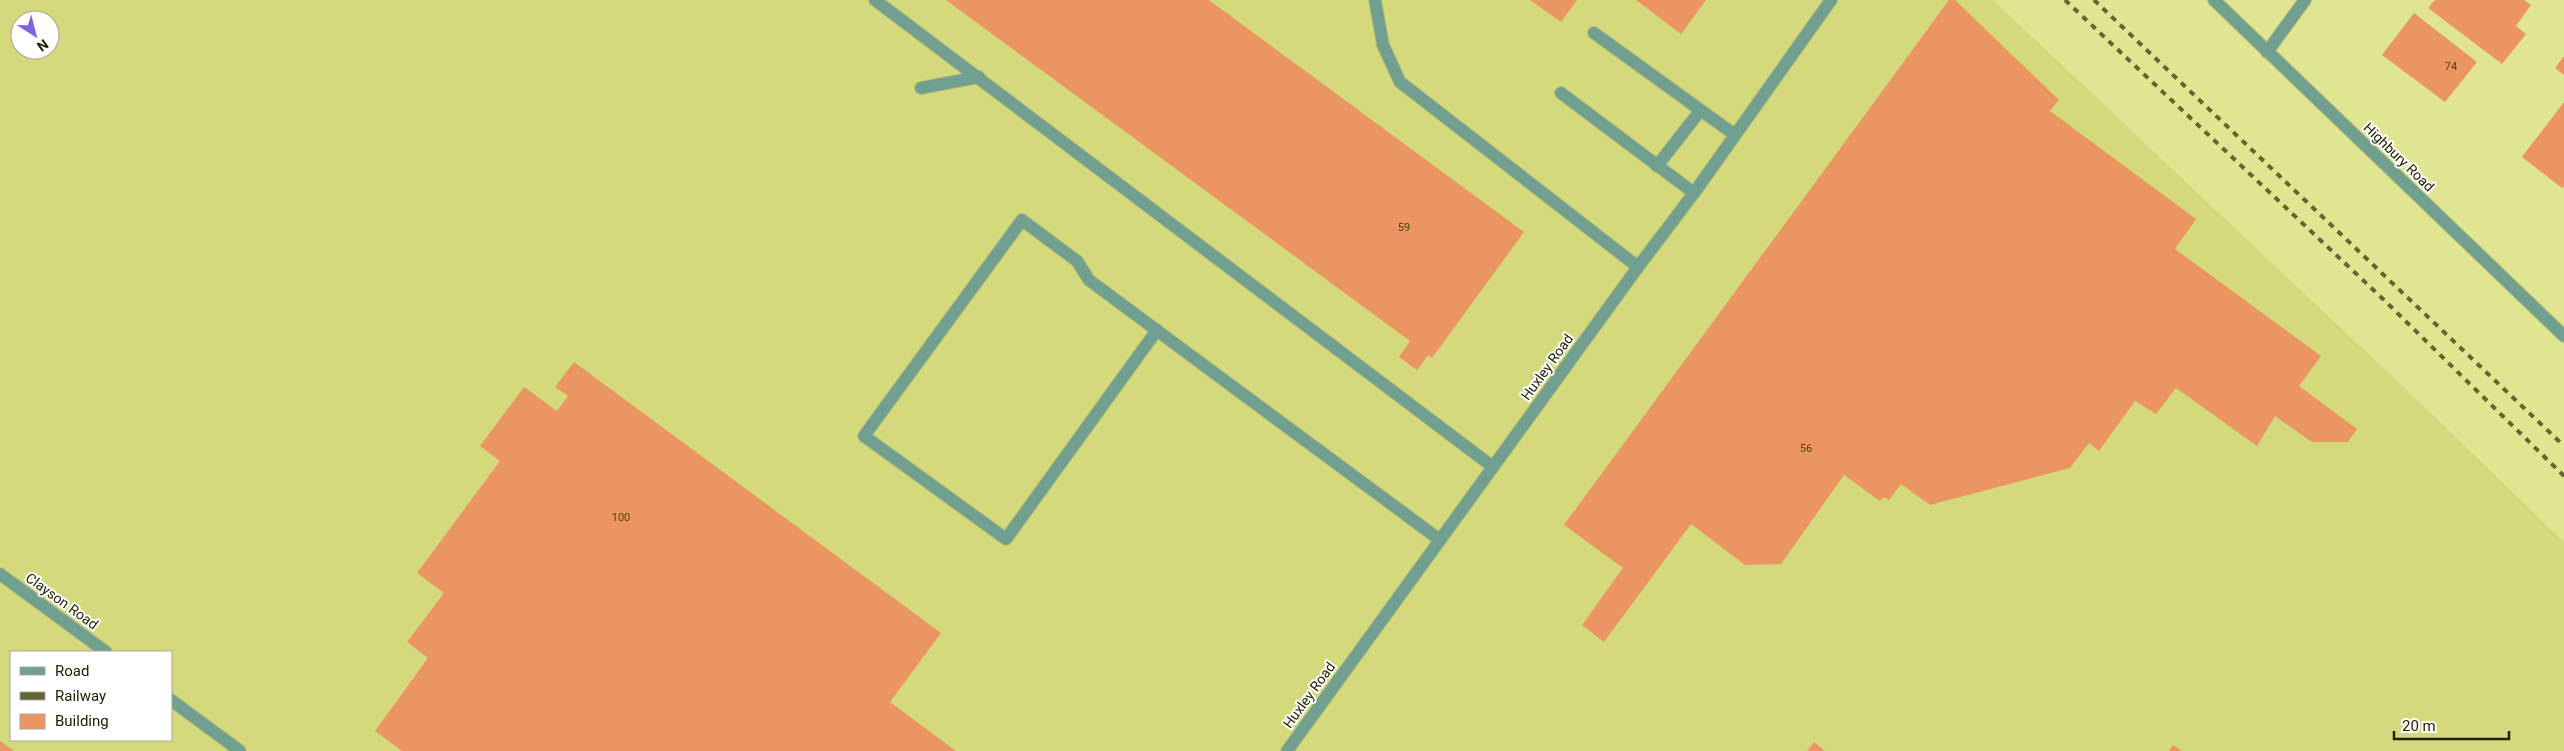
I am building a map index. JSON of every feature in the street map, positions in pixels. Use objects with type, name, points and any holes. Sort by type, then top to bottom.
[{"type":"street","points":[[875,0],[1493,468]]},
{"type":"street","points":[[1375,0],[1384,45],[1400,82],[1638,267]]},
{"type":"street","name":"Huxley Road","points":[[1287,751],[1638,267],[1694,193],[1831,0]]},
{"type":"street","name":"Highbury Road","points":[[2214,0],[2564,336]]},
{"type":"street","points":[[2267,52],[2305,0]]},
{"type":"street","points":[[1594,33],[1735,136]]},
{"type":"street","points":[[921,88],[979,77]]},
{"type":"street","points":[[1561,93],[1694,193]]},
{"type":"street","points":[[1658,166],[1700,111]]},
{"type":"street","points":[[1157,330],[1006,539],[864,436],[1022,220],[1078,261],[1089,280],[1157,330],[1440,540]]},
{"type":"street","name":"Clayson Road","points":[[0,574],[105,651]]},
{"type":"street","points":[[172,701],[240,751]]},
{"type":"shaded area","points":[[0,0],[1993,0],[2432,414],[2564,542],[2564,751],[0,751]]},
{"type":"building","points":[[946,0],[1209,0],[1524,232],[1432,358],[1428,355],[1417,370],[1399,357],[1410,341]]},
{"type":"building","points":[[1530,0],[1577,0],[1561,22]]},
{"type":"building","points":[[1636,0],[1706,0],[1681,34]]},
{"type":"building","points":[[1949,0],[1955,0],[2059,100],[2050,111],[2196,219],[2175,249],[2321,356],[2299,386],[2357,429],[2348,442],[2312,442],[2275,416],[2257,446],[2176,388],[2156,414],[2135,401],[2099,451],[2089,443],[2070,468],[1930,505],[1901,484],[1889,500],[1884,497],[1880,501],[1844,475],[1781,564],[1745,565],[1691,524],[1604,642],[1582,625],[1623,568],[1564,525]]},
{"type":"building","points":[[2435,0],[2524,0],[2531,5],[2516,26],[2526,34],[2502,64],[2428,8]]},
{"type":"building","points":[[2414,13],[2477,62],[2445,102],[2382,55]]},
{"type":"building","points":[[2564,56],[2564,75],[2555,68]]},
{"type":"building","points":[[2564,102],[2564,186],[2562,188],[2522,157]]},
{"type":"building","points":[[574,362],[941,633],[890,702],[956,751],[402,751],[375,731],[428,658],[407,642],[444,593],[417,573],[500,461],[480,446],[524,387],[557,411],[568,396],[555,387]]},
{"type":"building","points":[[0,741],[14,751],[0,751]]},
{"type":"building","points":[[1814,742],[1825,751],[1807,751]]},
{"type":"building","points":[[2173,745],[2182,751],[2169,751]]},
{"type":"railway","points":[[2065,0],[2383,299],[2564,476]]},
{"type":"railway","points":[[2094,0],[2564,446]]}]
